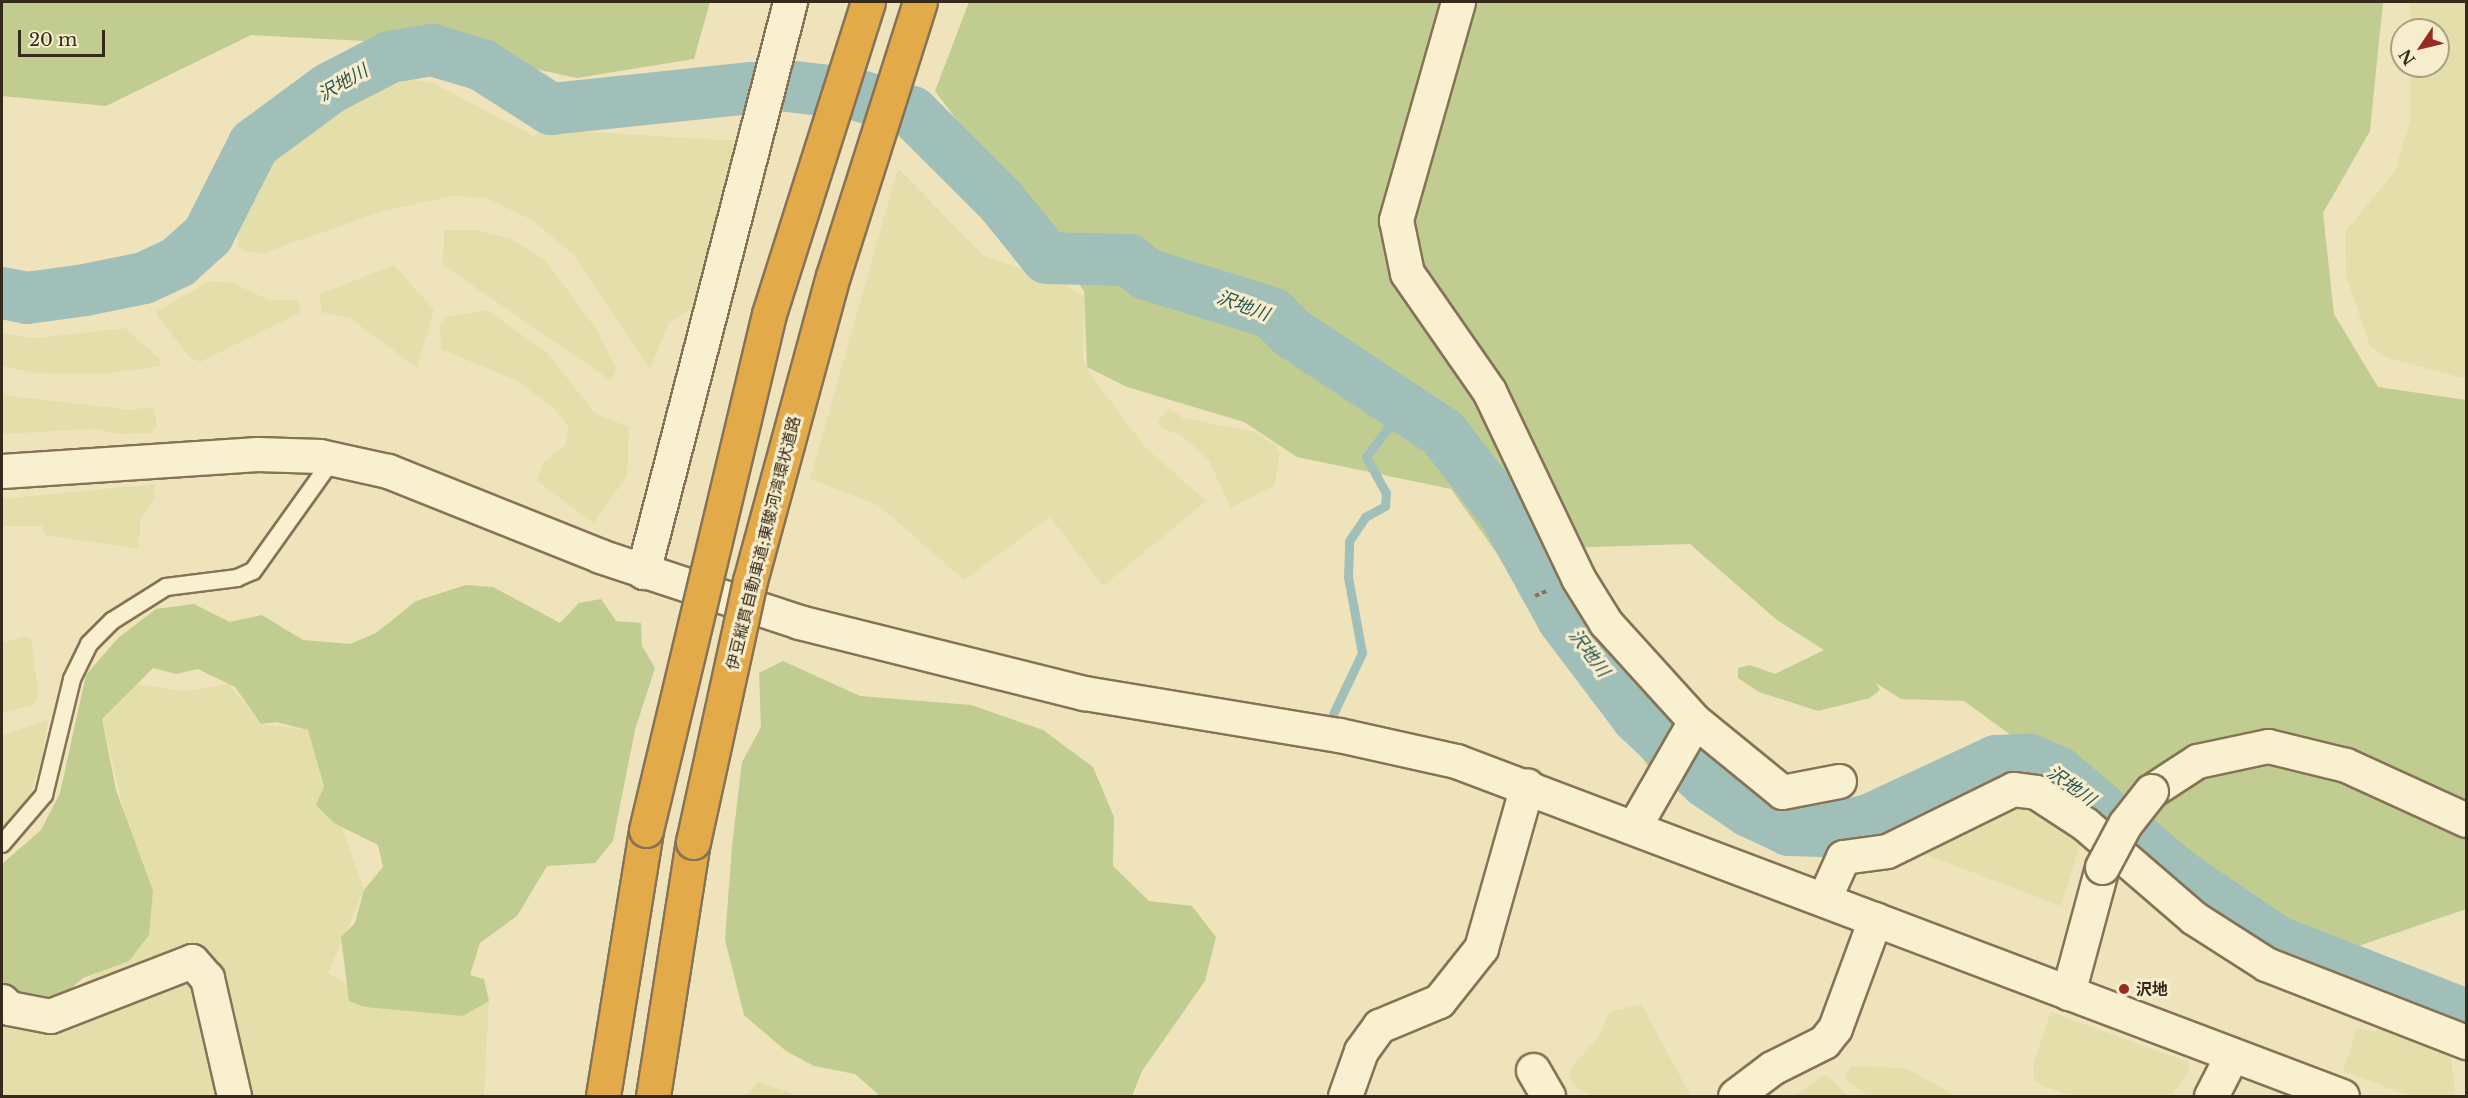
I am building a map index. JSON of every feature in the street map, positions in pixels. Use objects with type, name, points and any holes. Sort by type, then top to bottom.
[{"type":"highway","points":[[603,1096],[646,830],[769,314],[868,2]]},
{"type":"highway","name":"伊豆縦貫自動車道;東駿河湾環状道路","points":[[653,1096],[693,842],[753,570],[833,276],[920,2]]},
{"type":"street","points":[[643,572],[790,2]]},
{"type":"street","points":[[1458,2],[1396,220],[1407,273],[1489,391],[1578,578],[1682,743],[1782,792],[1839,781]]},
{"type":"street","points":[[2,471],[257,454],[333,459],[388,471],[643,572],[799,622],[1084,693],[1339,735],[1456,761],[1527,785],[2342,1096]]},
{"type":"street","points":[[1634,827],[1682,743]]},
{"type":"street","points":[[2068,993],[2102,867],[2124,824],[2151,791],[2197,761],[2268,746],[2346,765],[2466,820]]},
{"type":"street","points":[[1345,1096],[1361,1051],[1379,1026],[1439,1001],[1481,948],[1527,785]]},
{"type":"street","points":[[1824,899],[1843,857],[1887,851],[2013,789],[2036,792],[2085,824],[2194,918],[2266,964],[2466,1042]]},
{"type":"street","points":[[1735,1096],[1772,1068],[1824,1042],[1835,1028],[1875,919]]},
{"type":"street","points":[[2,1001],[9,1008],[50,1016],[192,962],[207,978],[234,1096]]},
{"type":"street","points":[[2211,1096],[2232,1055]]},
{"type":"lane","points":[[2,844],[44,795],[72,679],[89,644],[112,621],[166,587],[253,571],[333,459]]},
{"type":"shaded area","points":[[2410,2],[2466,2],[2466,379],[2387,358],[2370,346],[2346,276],[2345,232],[2395,171],[2410,121],[2411,78],[2450,78],[2450,18],[2411,18]]},
{"type":"shaded area","points":[[410,79],[433,83],[534,136],[543,129],[737,141],[699,304],[669,323],[650,369],[573,254],[530,219],[487,198],[454,196],[383,211],[264,253],[244,252],[238,245],[241,208],[287,135],[347,100]]},
{"type":"shaded area","points":[[898,168],[984,256],[1063,283],[1084,296],[1083,360],[1093,378],[1146,448],[1206,501],[1103,586],[1050,517],[964,580],[878,505],[810,479]]},
{"type":"shaded area","points":[[444,230],[477,230],[511,239],[545,260],[595,327],[617,371],[610,380],[443,265]]},
{"type":"shaded area","points":[[394,265],[434,310],[417,368],[350,318],[321,312],[320,294]]},
{"type":"shaded area","points":[[210,281],[233,283],[269,300],[298,300],[301,312],[200,362],[189,357],[155,312]]},
{"type":"shaded area","points":[[487,310],[547,353],[596,414],[629,427],[627,476],[593,523],[537,481],[543,463],[565,445],[569,428],[553,407],[517,381],[441,349],[440,324],[449,316]]},
{"type":"shaded area","points":[[125,328],[160,359],[160,366],[105,374],[35,373],[2,366],[2,334],[36,338]]},
{"type":"shaded area","points":[[2,395],[132,410],[149,407],[155,409],[157,426],[151,433],[121,434],[94,429],[2,434]]},
{"type":"shaded area","points":[[1169,408],[1183,418],[1256,432],[1275,445],[1280,453],[1275,485],[1231,508],[1208,459],[1182,436],[1159,427],[1158,420]]},
{"type":"shaded area","points":[[154,484],[156,497],[140,519],[139,549],[45,535],[42,526],[2,526],[2,499]]},
{"type":"shaded area","points":[[23,636],[31,639],[39,697],[32,705],[2,713],[2,643]]},
{"type":"shaded area","points":[[136,684],[184,691],[229,684],[261,724],[308,730],[364,890],[328,973],[386,1009],[489,1001],[484,1096],[2,1096],[2,1007],[50,1016],[150,920],[102,719]]},
{"type":"shaded area","points":[[48,720],[42,761],[27,803],[2,832],[2,735]]},
{"type":"shaded area","points":[[2034,804],[2082,839],[2061,906],[1911,849],[1994,806]]},
{"type":"shaded area","points":[[1641,1004],[1691,1096],[1592,1096],[1573,1085],[1569,1070],[1601,1034],[1609,1012]]},
{"type":"shaded area","points":[[2051,1012],[2188,1062],[2189,1071],[2171,1096],[2073,1096],[2043,1086],[2034,1081],[2033,1065]]},
{"type":"shaded area","points":[[2381,1024],[2450,1052],[2456,1096],[2410,1096],[2343,1071],[2357,1028],[2375,1032]]},
{"type":"shaded area","points":[[1851,1066],[1906,1068],[1956,1096],[1869,1096],[1848,1082],[1845,1075]]},
{"type":"shaded area","points":[[1825,1074],[1848,1096],[1794,1096]]},
{"type":"shaded area","points":[[758,1082],[781,1089],[798,1096],[746,1096]]},
{"type":"green space","points":[[2,2],[710,2],[694,59],[577,78],[421,44],[251,35],[106,106],[2,96]]},
{"type":"green space","points":[[969,2],[2383,2],[2370,131],[2323,213],[2334,314],[2378,387],[2466,400],[2466,909],[2341,952],[2181,859],[1964,701],[1901,699],[1876,683],[1880,690],[1870,698],[1818,711],[1759,692],[1738,678],[1738,668],[1750,665],[1775,674],[1824,650],[1777,620],[1690,544],[1559,548],[1680,719],[1650,769],[1451,489],[1297,457],[1244,422],[1127,387],[1087,367],[1084,291],[935,91]]},
{"type":"green space","points":[[466,585],[493,587],[560,623],[579,603],[601,599],[616,621],[641,623],[642,646],[655,668],[635,730],[613,841],[595,863],[547,866],[517,916],[480,943],[470,975],[484,979],[489,1001],[463,1016],[365,1007],[349,1001],[341,937],[355,923],[364,890],[383,867],[378,845],[334,823],[316,805],[324,786],[308,730],[276,722],[261,724],[235,687],[198,669],[176,674],[153,668],[102,719],[116,790],[153,891],[149,935],[129,961],[83,978],[63,995],[35,1008],[2,999],[2,864],[41,830],[60,793],[86,675],[118,638],[156,609],[194,604],[230,622],[262,615],[303,640],[350,644],[376,633],[416,601]]},
{"type":"green space","points":[[783,661],[860,696],[971,705],[1043,730],[1093,767],[1114,817],[1113,866],[1149,901],[1192,906],[1216,937],[1205,981],[1142,1071],[1132,1096],[880,1096],[855,1074],[814,1066],[786,1051],[744,1015],[725,940],[732,846],[742,762],[761,727],[759,673]]},
{"type":"waterway","name":"沢地川","points":[[2,293],[27,298],[85,290],[144,278],[178,262],[208,235],[254,144],[330,88],[390,57],[432,50],[482,65],[551,109],[752,88]]},
{"type":"waterway","name":"沢地川","points":[[787,86],[854,94],[912,112],[1001,201],[1047,258],[1129,260],[1146,274],[1272,313],[1292,333],[1443,433],[1504,512],[1563,619],[1637,717],[1706,782],[1749,811],[1789,830],[1821,831],[1869,820],[1996,761],[2030,760],[2058,772],[2179,875],[2278,942],[2466,1015]]},
{"type":"waterway","points":[[1333,714],[1362,653],[1348,577],[1349,541],[1365,517],[1385,506],[1386,493],[1366,457],[1404,407]]},
{"type":"place","name":"沢地","points":[[2124,989]]}]
